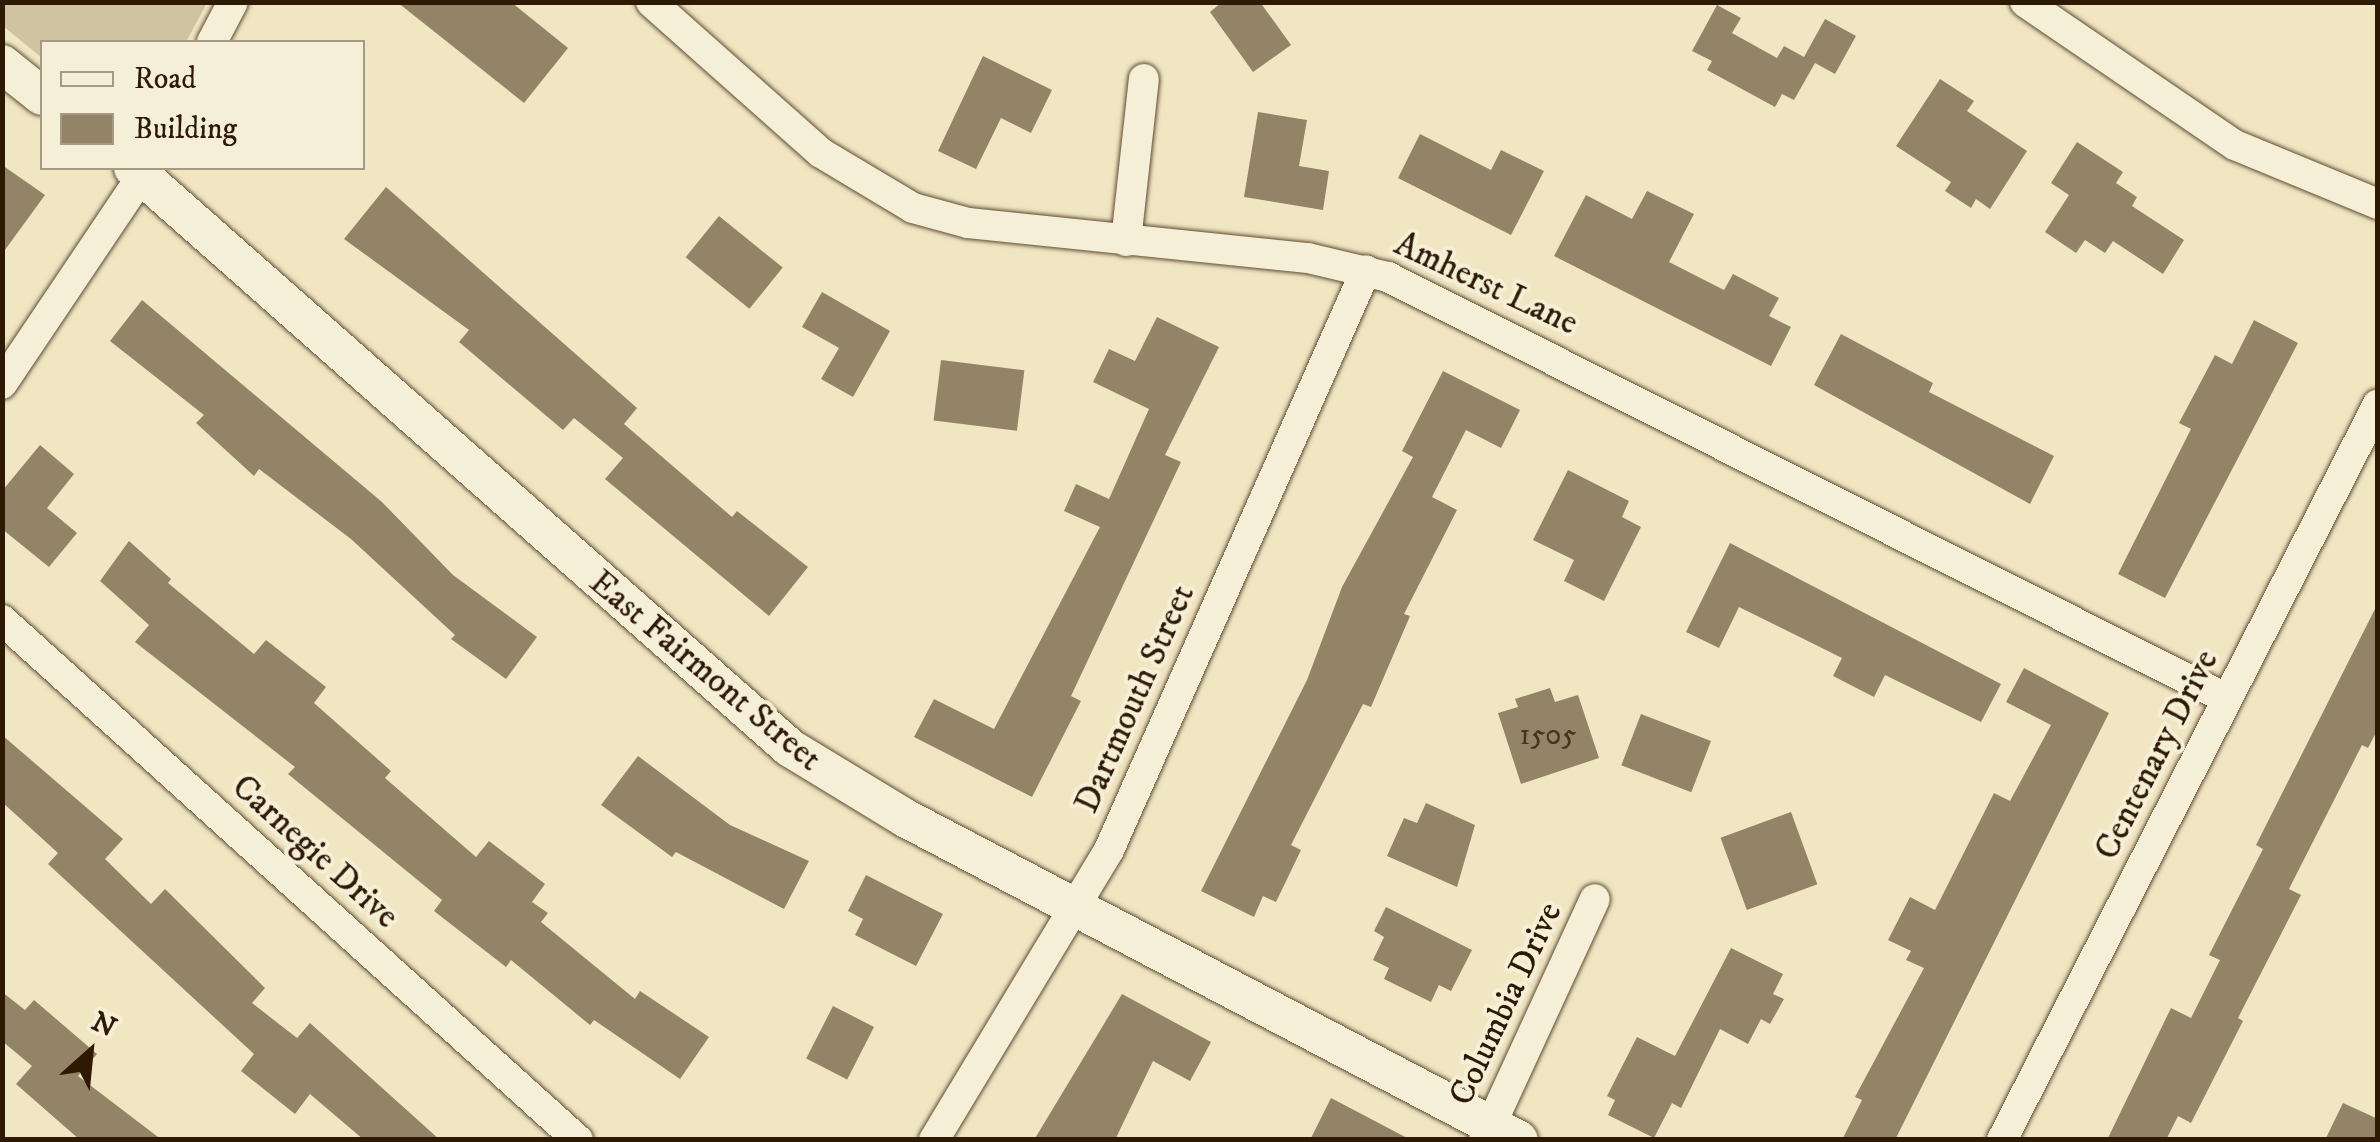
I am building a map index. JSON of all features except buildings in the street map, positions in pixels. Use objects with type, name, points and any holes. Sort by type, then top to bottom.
[{"type":"street","points":[[213,40],[233,2]]},
{"type":"street","name":"Amherst Lane","points":[[651,2],[804,140],[884,194],[948,220],[1366,270],[1447,303],[2228,699]]},
{"type":"street","points":[[2025,2],[2235,145],[2378,204]]},
{"type":"street","points":[[2,64],[40,94]]},
{"type":"street","points":[[1126,240],[1144,79]]},
{"type":"street","points":[[2,384],[141,170]]},
{"type":"street","name":"East Fairmont Street","points":[[141,170],[768,732],[851,788],[1498,1135]]},
{"type":"street","name":"Dartmouth Street","points":[[934,1140],[1109,850],[1366,270]]},
{"type":"street","name":"Centenary Drive","points":[[2002,1140],[2378,404]]},
{"type":"street","name":"Carnegie Drive","points":[[2,620],[578,1140]]},
{"type":"street","name":"Columbia Drive","points":[[1498,1135],[1595,899]]},
{"type":"shaded area","points":[[3,2],[207,3],[187,40],[40,40],[40,56],[3,26]]}]
